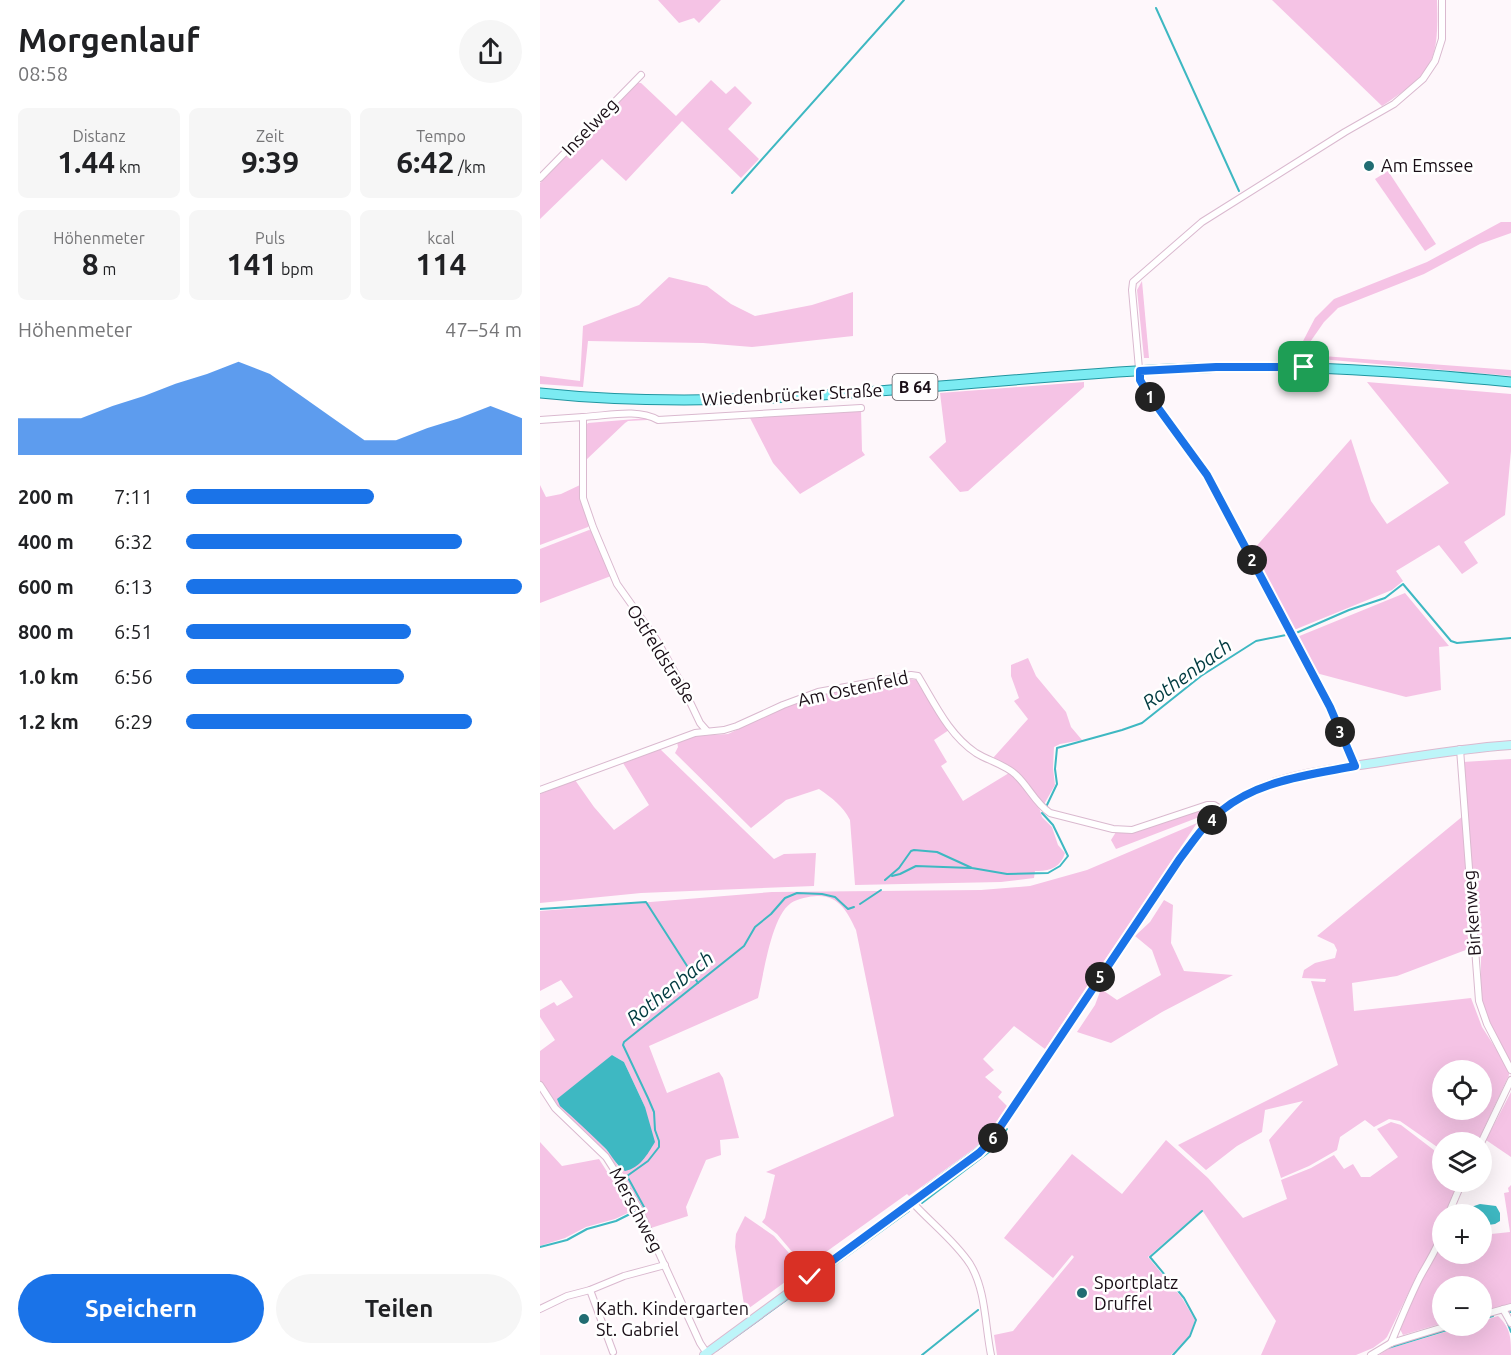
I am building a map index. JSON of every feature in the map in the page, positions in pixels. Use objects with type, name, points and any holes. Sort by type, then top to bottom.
[{"type":"main road","name":"Wiedenbrücker Straße","points":[[540,393],[614,399],[729,400],[1208,367],[1404,372],[1511,382]]},
{"type":"street","points":[[1355,766],[1330,707],[1207,475],[1140,380],[1132,290],[1133,282],[1202,222],[1345,132],[1394,104],[1423,79],[1435,61],[1442,39],[1443,0]]},
{"type":"street","name":"Inselweg","points":[[540,178],[640,75]]},
{"type":"street","points":[[540,420],[639,414],[658,420],[861,408]]},
{"type":"street","name":"Ostfeldstraße","points":[[584,417],[583,498],[593,527],[617,584],[656,639],[681,683],[700,723],[695,733]]},
{"type":"street","name":"Am Ostenfeld","points":[[695,733],[724,730],[737,726],[818,692],[911,675],[918,676],[950,729],[961,742],[1015,774],[1042,808],[1050,813],[1123,830],[1140,828],[1207,805],[1214,805],[1222,810]]},
{"type":"street","points":[[700,723],[707,731]]},
{"type":"street","points":[[540,790],[695,733]]},
{"type":"street","points":[[706,1354],[979,1153],[990,1142],[1179,860],[1198,835],[1222,810],[1243,796],[1270,784],[1355,766],[1460,749],[1511,745]]},
{"type":"street","name":"Birkenweg","points":[[1460,749],[1479,1001],[1487,1024],[1511,1070]]},
{"type":"street","points":[[1486,1132],[1511,1080]]},
{"type":"street","name":"Merschweg","points":[[540,1085],[555,1108],[594,1144],[616,1170],[638,1207],[706,1354]]},
{"type":"street","points":[[912,1202],[962,1254],[970,1266],[978,1285],[991,1355]]},
{"type":"street","points":[[1391,1343],[1420,1275],[1432,1257]]},
{"type":"street","points":[[540,1309],[567,1296],[590,1290],[624,1276],[665,1265]]},
{"type":"street","points":[[590,1290],[613,1353]]},
{"type":"street","points":[[1492,1312],[1511,1307]]},
{"type":"street","points":[[1503,1309],[1511,1323]]},
{"type":"street","points":[[1396,1331],[1404,1339]]},
{"type":"street","points":[[1371,1355],[1391,1343],[1432,1331]]},
{"type":"shaded area","points":[[658,0],[721,0],[699,23],[694,18],[679,23]]},
{"type":"shaded area","points":[[1272,0],[1437,0],[1434,52],[1422,74],[1382,106]]},
{"type":"shaded area","points":[[711,80],[726,94],[735,86],[752,103],[728,129],[759,159],[741,178],[682,121],[626,181],[602,159],[540,219],[540,183],[637,83],[641,83],[676,116]]},
{"type":"shaded area","points":[[1388,171],[1436,244],[1425,251],[1375,179]]},
{"type":"shaded area","points":[[1501,222],[1511,222],[1511,233],[1480,244],[1424,274],[1338,308],[1324,322],[1308,345],[1302,343],[1315,318],[1334,299],[1427,262]]},
{"type":"shaded area","points":[[669,277],[707,286],[731,304],[755,316],[812,305],[853,292],[853,336],[752,347],[703,343],[588,341],[583,387],[540,384],[540,376],[580,381],[583,326],[639,305]]},
{"type":"shaded area","points":[[1142,281],[1149,358],[1144,358],[1137,290]]},
{"type":"shaded area","points":[[1309,355],[1511,370],[1511,376],[1309,358]]},
{"type":"shaded area","points":[[1084,382],[1084,387],[968,491],[960,492],[929,457],[946,442],[940,393]]},
{"type":"shaded area","points":[[1367,382],[1511,394],[1511,451],[1505,515],[1464,542],[1478,563],[1462,574],[1439,545],[1396,571],[1403,581],[1392,590],[1294,630],[1253,550],[1351,439],[1371,501],[1387,524],[1449,483]]},
{"type":"shaded area","points":[[861,409],[862,451],[865,455],[800,494],[773,463],[750,418]]},
{"type":"shaded area","points":[[647,418],[647,420],[625,423],[586,460],[586,425],[588,423]]},
{"type":"shaded area","points":[[540,485],[546,497],[561,494],[580,485],[581,499],[590,524],[588,527],[540,545]]},
{"type":"shaded area","points":[[589,530],[593,531],[611,576],[540,603],[540,549]]},
{"type":"shaded area","points":[[1405,593],[1449,646],[1439,647],[1441,690],[1406,697],[1316,673],[1297,637]]},
{"type":"shaded area","points":[[1028,658],[1036,676],[1066,712],[1071,727],[1082,740],[1054,747],[1055,785],[1043,806],[1025,782],[993,758],[1028,719],[1014,701],[1019,698],[1011,676],[1011,665]]},
{"type":"shaded area","points":[[902,678],[916,680],[949,730],[934,740],[947,762],[941,766],[963,801],[1009,773],[1015,777],[1040,810],[1042,817],[1052,827],[1058,845],[1065,853],[1061,862],[1045,871],[1035,871],[1034,878],[1001,882],[855,885],[850,820],[841,806],[819,789],[786,800],[751,828],[675,753],[678,747],[677,742],[695,736],[728,734],[785,707],[828,693]]},
{"type":"shaded area","points":[[660,749],[774,859],[784,854],[816,853],[814,886],[641,893],[540,903],[540,794],[575,780],[614,830],[649,805],[623,763]]},
{"type":"shaded area","points":[[1511,759],[1511,1065],[1481,1001],[1481,952],[1477,945],[1463,762]]},
{"type":"shaded area","points":[[1206,808],[1202,816],[1116,849],[1111,840],[1116,832]]},
{"type":"shaded area","points":[[1463,816],[1471,948],[1397,976],[1352,983],[1354,1011],[1471,998],[1482,1027],[1509,1069],[1509,1075],[1492,1111],[1492,1060],[1432,1060],[1432,1120],[1488,1120],[1482,1132],[1432,1132],[1432,1143],[1400,1121],[1389,1119],[1374,1127],[1365,1120],[1340,1137],[1337,1150],[1281,1178],[1269,1140],[1303,1101],[1265,1110],[1262,1132],[1237,1146],[1206,1170],[1178,1145],[1338,1065],[1311,981],[1325,982],[1326,979],[1302,978],[1304,970],[1315,963],[1335,958],[1337,950],[1334,944],[1317,936]]},
{"type":"shaded area","points":[[1197,823],[1045,1049],[1014,1026],[983,1059],[994,1070],[985,1077],[1002,1092],[998,1097],[1007,1106],[989,1133],[975,1148],[805,1267],[777,1234],[762,1222],[765,1218],[775,1175],[766,1172],[894,1116],[856,930],[842,906],[837,902],[825,896],[817,896],[800,899],[791,903],[784,910],[773,933],[758,998],[649,1046],[667,1093],[719,1072],[723,1078],[739,1138],[720,1140],[721,1155],[706,1160],[686,1207],[688,1216],[651,1228],[624,1175],[609,1156],[555,1106],[540,1082],[540,1051],[555,1040],[540,1017],[540,1010],[554,1002],[557,1006],[573,997],[561,980],[540,991],[540,911],[772,892],[981,890],[1030,886],[1087,870]],"holes":[[[612,1055],[624,1062],[645,1107],[619,1168],[613,1157],[598,1141]]]},
{"type":"shaded area","points":[[1164,900],[1173,905],[1171,943],[1184,971],[1233,975],[1162,1012],[1111,1043],[1077,1032],[1095,1005],[1101,989],[1117,1000],[1161,975],[1152,950],[1135,936],[1150,922]]},
{"type":"shaded area","points":[[1511,1092],[1511,1157],[1492,1144],[1492,1132],[1490,1132]]},
{"type":"shaded area","points":[[1391,1122],[1401,1125],[1432,1149],[1432,1192],[1454,1192],[1449,1204],[1432,1204],[1432,1252],[1418,1273],[1387,1337],[1373,1348],[1356,1355],[1261,1355],[1276,1321],[1202,1210],[1148,1257],[1182,1298],[1195,1320],[1190,1335],[1171,1355],[997,1355],[994,1335],[1013,1331],[1074,1257],[1072,1255],[1053,1278],[1004,1238],[1072,1154],[1122,1194],[1166,1140],[1208,1178],[1243,1218],[1287,1199],[1281,1180],[1311,1168],[1334,1155],[1344,1169],[1353,1164],[1361,1177],[1370,1177],[1398,1157],[1377,1129]]},
{"type":"shaded area","points":[[540,1142],[562,1166],[599,1159],[632,1211],[540,1246]]},
{"type":"shaded area","points":[[1511,1185],[1511,1304],[1492,1309],[1492,1276],[1432,1276],[1432,1326],[1403,1335],[1400,1329],[1423,1276],[1432,1261],[1432,1264],[1492,1264],[1492,1234],[1510,1232],[1504,1193],[1509,1192],[1508,1188]]},
{"type":"shaded area","points":[[745,1216],[774,1236],[803,1269],[745,1311],[735,1247],[736,1234]]},
{"type":"shaded area","points":[[1498,1316],[1506,1325],[1511,1344],[1511,1355],[1379,1355],[1388,1349],[1432,1336],[1492,1336],[1492,1318]]},
{"type":"water","points":[[612,1055],[624,1062],[645,1107],[655,1142],[639,1164],[625,1171],[606,1149],[560,1106],[557,1099]]},
{"type":"water","points":[[1492,1206],[1496,1206],[1500,1213],[1500,1221],[1492,1224]]},
{"type":"waterway","points":[[732,193],[904,0]]},
{"type":"waterway","points":[[1156,8],[1239,191]]},
{"type":"waterway","name":"Rothenbach","points":[[1296,633],[1349,610],[1385,598],[1403,584],[1451,641],[1457,643],[1511,638]]},
{"type":"waterway","name":"Rothenbach","points":[[1046,807],[1057,784],[1055,769],[1057,748],[1142,723],[1201,676],[1256,641],[1286,635]]},
{"type":"waterway","name":"Rothenbach","points":[[885,880],[914,850],[937,852],[972,868],[1007,874],[1048,873],[1060,866],[1068,856],[1053,825],[1042,813]]},
{"type":"waterway","name":"Rothenbach","points":[[892,876],[916,866],[971,868]]},
{"type":"waterway","name":"Rothenbach","points":[[860,904],[881,890]]},
{"type":"waterway","name":"Rothenbach","points":[[644,1207],[627,1176],[648,1161],[659,1147],[659,1141],[655,1130],[654,1112],[623,1045],[624,1042],[744,946],[755,927],[785,898],[797,893],[822,894],[835,897],[848,909],[854,907]]},
{"type":"waterway","points":[[540,909],[646,902],[698,983]]},
{"type":"waterway","points":[[922,1203],[989,1152],[1007,1129]]},
{"type":"waterway","points":[[923,1188],[976,1149],[990,1134]]},
{"type":"waterway","points":[[716,1351],[909,1211]]},
{"type":"waterway","points":[[1173,1355],[1190,1336],[1196,1320],[1184,1298],[1150,1257],[1202,1211]]},
{"type":"waterway","name":"Rothenbach","points":[[540,1247],[567,1240],[587,1229],[616,1221],[634,1212]]},
{"type":"waterway","points":[[922,1355],[978,1310]]},
{"type":"waterway","points":[[1506,1319],[1511,1332]]},
{"type":"waterway","points":[[1388,1348],[1432,1335]]},
{"type":"place","name":"Am Emssee","points":[[1369,166]]},
{"type":"place","name":"Sportplatz Druffel","points":[[1082,1293]]},
{"type":"place","name":"Kath. Kindergarten St. Gabriel","points":[[584,1319]]},
{"type":"route","points":[[810,1277],[979,1153],[990,1142],[1179,860],[1217,814],[1243,796],[1270,784],[1355,766],[1330,707],[1207,475],[1140,380],[1140,371],[1216,367],[1304,367]]}]
